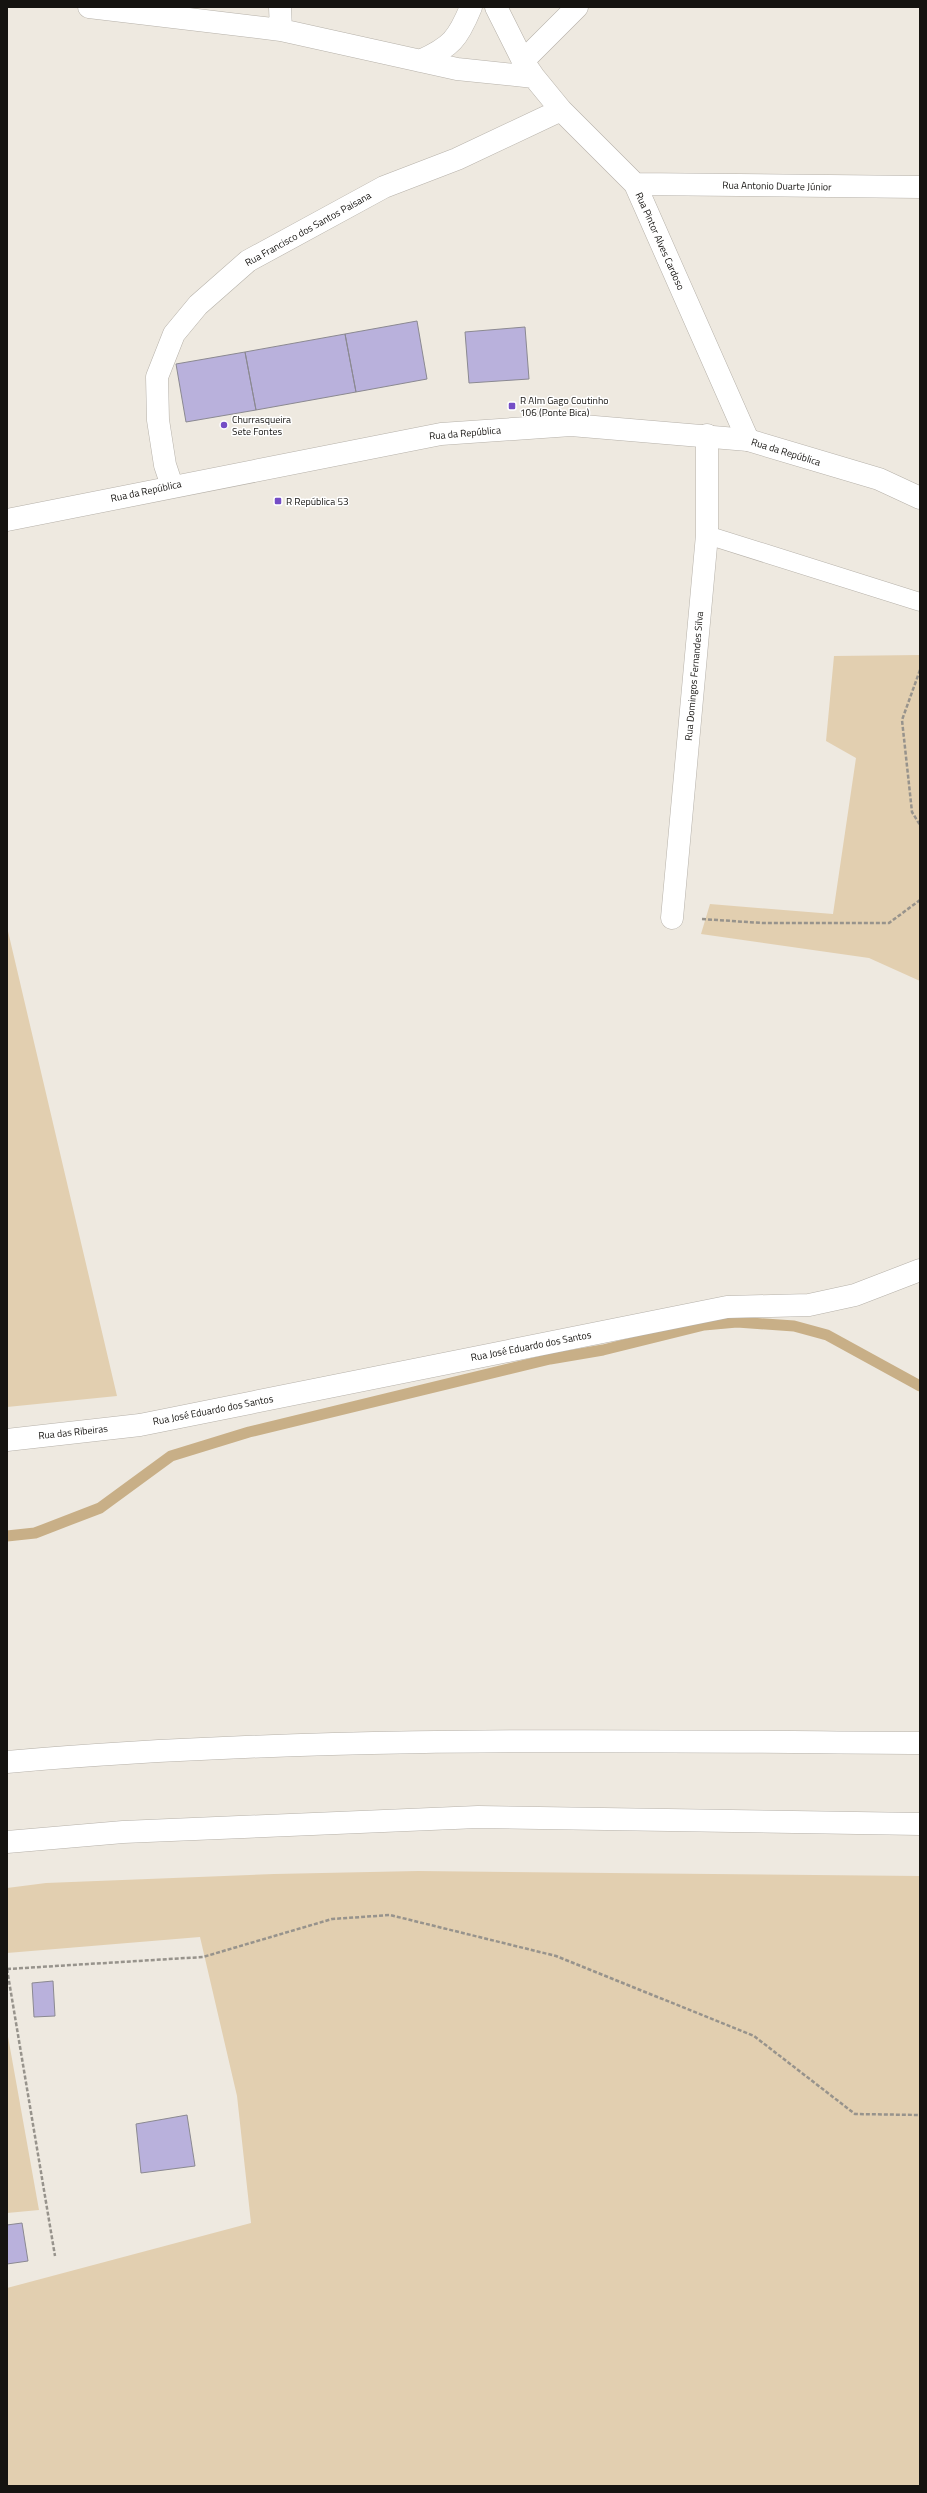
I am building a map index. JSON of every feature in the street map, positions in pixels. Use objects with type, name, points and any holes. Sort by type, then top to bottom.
[{"type":"main road","points":[[89,7],[281,30],[457,69],[528,69],[577,7]]},
{"type":"main road","points":[[280,7],[281,30]]},
{"type":"main road","points":[[420,61],[442,51],[461,32],[471,7]]},
{"type":"main road","name":"Rua Pintor Alves Cardoso","points":[[496,7],[528,69],[561,110],[635,184],[748,440]]},
{"type":"main road","name":"Rua Francisco dos Santos Paisana","points":[[172,486],[165,465],[158,420],[157,376],[174,334],[198,305],[248,261],[384,186],[457,159],[561,110]]},
{"type":"main road","name":"Rua Antonio Duarte Júnior","points":[[635,184],[920,188]]},
{"type":"main road","name":"Rua da República","points":[[7,520],[172,486],[441,434],[571,425],[707,435],[748,440],[879,480],[920,498]]},
{"type":"main road","name":"Rua Domingos Fernandes Silva","points":[[672,918],[707,535],[707,435]]},
{"type":"main road","name":"Rua José Eduardo dos Santos","points":[[140,1425],[727,1307],[809,1305],[855,1295],[920,1270]]},
{"type":"main road","name":"Rua das Ribeiras","points":[[7,1440],[140,1425]]},
{"type":"main road","points":[[7,1762],[120,1752],[471,1740],[920,1743]]},
{"type":"main road","points":[[7,1842],[123,1832],[478,1817],[920,1824]]},
{"type":"lane","points":[[707,535],[920,602]]},
{"type":"path","points":[[920,670],[902,720],[912,812],[920,825]]},
{"type":"path","points":[[672,918],[762,923],[889,923],[920,900]]},
{"type":"path","points":[[55,2256],[7,1969],[203,1957],[332,1918],[390,1915],[556,1956],[754,2036],[855,2114],[920,2115]]},
{"type":"shaded area","points":[[920,655],[920,981],[869,958],[701,934],[710,904],[833,914],[856,758],[826,741],[834,656]]},
{"type":"shaded area","points":[[7,927],[117,1396],[7,1407]]},
{"type":"shaded area","points":[[418,1871],[920,1876],[920,2486],[7,2486],[7,2288],[251,2223],[237,2096],[200,1937],[7,1953],[7,1888],[46,1883],[274,1874]]},
{"type":"shaded area","points":[[7,2031],[39,2210],[7,2213]]},
{"type":"building","points":[[417,321],[427,379],[356,392],[345,334]]},
{"type":"building","points":[[525,327],[529,379],[469,383],[465,332]]},
{"type":"building","points":[[345,334],[356,392],[256,410],[245,352]]},
{"type":"building","points":[[245,352],[256,410],[186,422],[176,364]]},
{"type":"building","points":[[53,1981],[55,2016],[34,2017],[32,1983]]},
{"type":"building","points":[[187,2115],[195,2166],[141,2173],[136,2124]]},
{"type":"building","points":[[22,2223],[28,2261],[7,2264],[7,2225]]},
{"type":"waterway","points":[[7,1536],[35,1533],[100,1508],[171,1456],[249,1432],[550,1359],[603,1350],[704,1325],[737,1322],[794,1326],[827,1335],[920,1386]]},
{"type":"place","name":"R Alm Gago Coutinho 106 (Ponte Bica)","points":[[512,406]]},
{"type":"place","name":"Churrasqueira Sete Fontes","points":[[224,425]]},
{"type":"place","name":"R República 53","points":[[278,501]]}]
